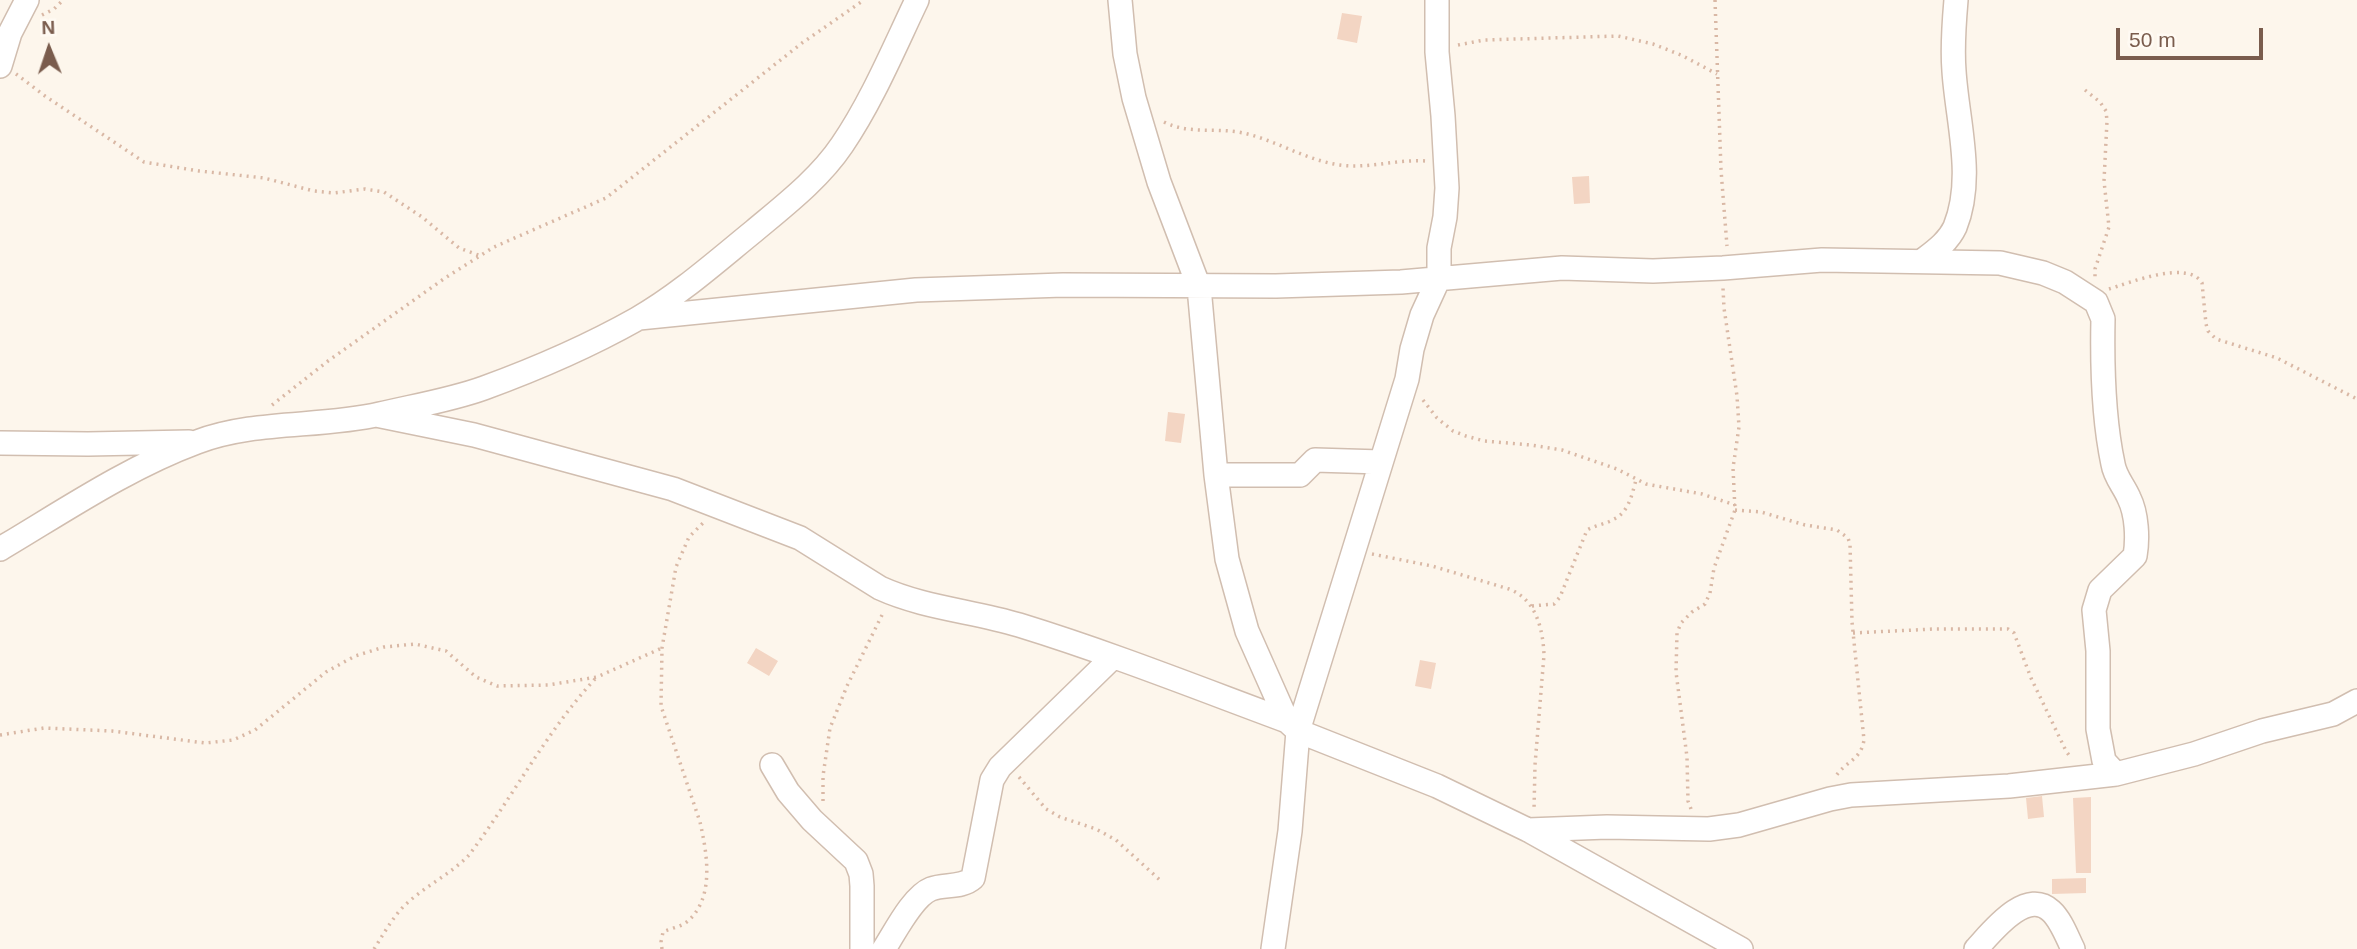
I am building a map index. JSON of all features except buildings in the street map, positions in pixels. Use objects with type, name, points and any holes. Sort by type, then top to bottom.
[{"type":"street","points":[[1,64],[10,33],[27,0]]},
{"type":"street","points":[[0,549],[125,475],[198,442],[240,431],[376,415],[482,389],[555,360],[639,318],[701,274],[798,194],[824,169],[843,145],[888,62],[917,0]]},
{"type":"street","points":[[1120,0],[1125,54],[1134,98],[1159,182],[1199,287],[1216,475],[1227,559],[1247,631],[1293,726]]},
{"type":"street","points":[[1273,949],[1290,831],[1293,726],[1353,554],[1407,379],[1422,315],[1439,278],[1439,248],[1445,218],[1445,163],[1437,52],[1437,0]]},
{"type":"street","points":[[1922,261],[1948,240],[1955,227],[1962,201],[1963,160],[1953,45],[1956,0]]},
{"type":"street","points":[[639,318],[915,290],[1063,285],[1199,287],[1401,282],[1562,268],[1653,271],[1822,260],[2000,263],[2054,277],[2092,294],[2103,319],[2109,444],[2114,469],[2130,499],[2136,539],[2135,556],[2100,590],[2094,610],[2098,651],[2098,729],[2104,761],[2116,774]]},
{"type":"street","points":[[376,415],[488,439],[673,489],[800,538],[892,594],[1017,625],[1113,657],[1293,726],[1437,786],[1531,830],[1741,949]]},
{"type":"street","points":[[0,443],[198,442]]},
{"type":"street","points":[[1216,475],[1300,475],[1315,460],[1381,462]]},
{"type":"street","points":[[884,949],[918,897],[928,890],[964,884],[973,878],[992,780],[1010,757],[1113,657]]},
{"type":"street","points":[[1531,830],[1607,827],[1698,829],[1740,825],[1841,797],[2009,786],[2116,774],[2194,754],[2262,731],[2333,714],[2357,701]]},
{"type":"street","points":[[772,765],[788,792],[812,820],[856,861],[862,886],[862,949]]},
{"type":"street","points":[[1976,949],[2014,911],[2039,904],[2050,909],[2073,949]]},
{"type":"path","points":[[240,431],[328,361],[445,278],[494,247],[606,198],[803,43],[864,0]]},
{"type":"path","points":[[1698,829],[1688,801],[1687,757],[1676,672],[1677,633],[1681,623],[1705,604],[1710,593],[1714,568],[1735,508],[1734,468],[1739,427],[1724,308],[1726,268],[1715,0]]},
{"type":"path","points":[[1437,52],[1484,40],[1618,36],[1653,44],[1717,74]]},
{"type":"path","points":[[1,64],[144,162],[187,170],[264,178],[314,191],[334,193],[365,189],[384,192],[422,216],[459,248],[481,256]]},
{"type":"path","points":[[2085,90],[2100,102],[2106,111],[2107,121],[2104,181],[2109,227],[2095,269],[2092,294],[2156,274],[2193,274],[2202,283],[2206,324],[2208,331],[2216,339],[2277,358],[2357,399]]},
{"type":"path","points":[[1160,120],[1177,128],[1236,132],[1253,136],[1316,159],[1341,165],[1401,161],[1445,163]]},
{"type":"path","points":[[1407,379],[1437,418],[1453,431],[1484,441],[1531,445],[1580,455],[1653,486],[1702,494],[1735,508],[1838,530],[1848,538],[1853,634],[1864,740],[1863,750],[1856,760],[1844,766],[1837,774],[1834,784],[1841,797]]},
{"type":"path","points":[[1532,606],[1554,604],[1560,597],[1587,530],[1616,519],[1624,511],[1636,480]]},
{"type":"path","points":[[662,949],[660,942],[663,932],[680,927],[690,919],[704,896],[707,875],[700,822],[661,706],[662,648],[676,567],[689,537],[719,507]]},
{"type":"path","points":[[1353,554],[1366,553],[1432,566],[1519,593],[1532,606],[1543,640],[1544,655],[1531,830]]},
{"type":"path","points":[[822,805],[822,776],[830,728],[847,686],[892,594]]},
{"type":"path","points":[[1853,634],[1934,629],[2008,629],[2014,633],[2021,647],[2031,678],[2066,751],[2086,776]]},
{"type":"path","points":[[0,735],[44,728],[112,731],[205,743],[233,740],[255,730],[326,672],[355,656],[384,647],[415,644],[446,651],[476,677],[497,686],[548,685],[597,677],[662,648]]},
{"type":"path","points":[[374,949],[405,906],[457,868],[470,855],[551,732],[597,677]]},
{"type":"path","points":[[1010,757],[1018,775],[1046,809],[1116,840],[1161,881]]}]
